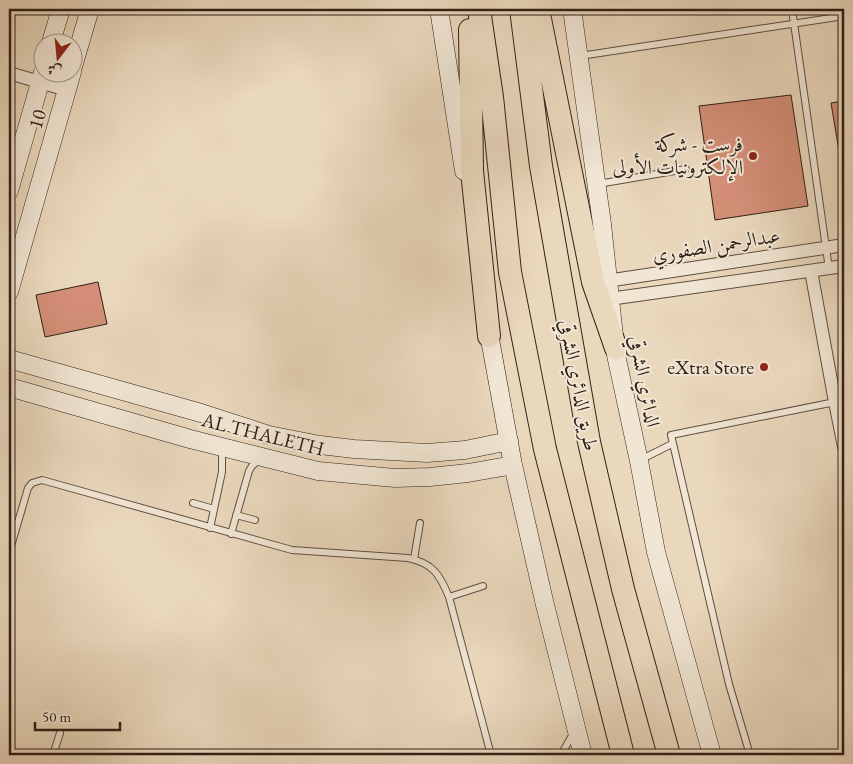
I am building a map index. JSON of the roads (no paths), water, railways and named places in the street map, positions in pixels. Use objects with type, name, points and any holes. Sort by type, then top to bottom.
[{"type":"highway","points":[[469,9],[472,171],[489,336]]},
{"type":"highway","points":[[479,9],[492,97],[512,281],[545,449],[623,755]]},
{"type":"highway","name":"طريق الدائري الشرقي","points":[[521,9],[541,166],[589,442],[623,589],[669,755]]},
{"type":"highway","points":[[538,9],[616,348]]},
{"type":"street","points":[[54,32],[61,9]]},
{"type":"street","name":"10","points":[[82,37],[90,9]]},
{"type":"street","points":[[439,9],[489,336],[513,465],[545,606],[583,755]]},
{"type":"street","points":[[572,9],[596,184],[603,291]]},
{"type":"street","points":[[9,73],[32,76]]},
{"type":"street","name":"10","points":[[9,191],[40,82]]},
{"type":"street","points":[[51,82],[67,90]]},
{"type":"street","name":"10","points":[[9,292],[69,82]]},
{"type":"street","name":"عبدالرحمن الصفوري","points":[[603,291],[844,245]]},
{"type":"street","name":"عبدالرحمن الصفوري","points":[[603,291],[811,271],[844,266]]},
{"type":"street","points":[[811,271],[839,401],[844,447]]},
{"type":"street","name":"الدائري الشرقي","points":[[616,348],[656,552],[712,755]]},
{"type":"street","name":"AL THALETH","points":[[9,359],[201,413],[270,435],[320,445],[428,453],[465,450],[509,440]]},
{"type":"street","name":"AL THALETH","points":[[9,387],[222,447],[318,471],[394,478],[430,477],[513,465]]},
{"type":"lane","points":[[792,9],[829,269]]},
{"type":"lane","points":[[578,56],[844,16]]},
{"type":"lane","points":[[596,184],[686,169]]},
{"type":"lane","points":[[750,755],[729,684],[671,435],[839,401]]},
{"type":"lane","points":[[639,461],[672,444]]},
{"type":"lane","points":[[210,528],[223,463],[222,447]]},
{"type":"lane","points":[[231,534],[249,471],[262,457]]},
{"type":"lane","points":[[9,553],[28,488],[32,483],[42,480],[274,546],[304,552],[414,559],[431,566],[444,583],[450,597],[491,755]]},
{"type":"lane","points":[[193,503],[214,509]]},
{"type":"lane","points":[[236,515],[255,520]]},
{"type":"lane","points":[[414,559],[420,523]]},
{"type":"lane","points":[[450,597],[483,586]]},
{"type":"lane","points":[[561,755],[576,729]]},
{"type":"lane","points":[[53,755],[60,733]]},
{"type":"place","name":"فرست - شركة الإلكترونيات الأولى","points":[[753,156]]},
{"type":"place","name":"eXtra Store","points":[[764,367]]}]
